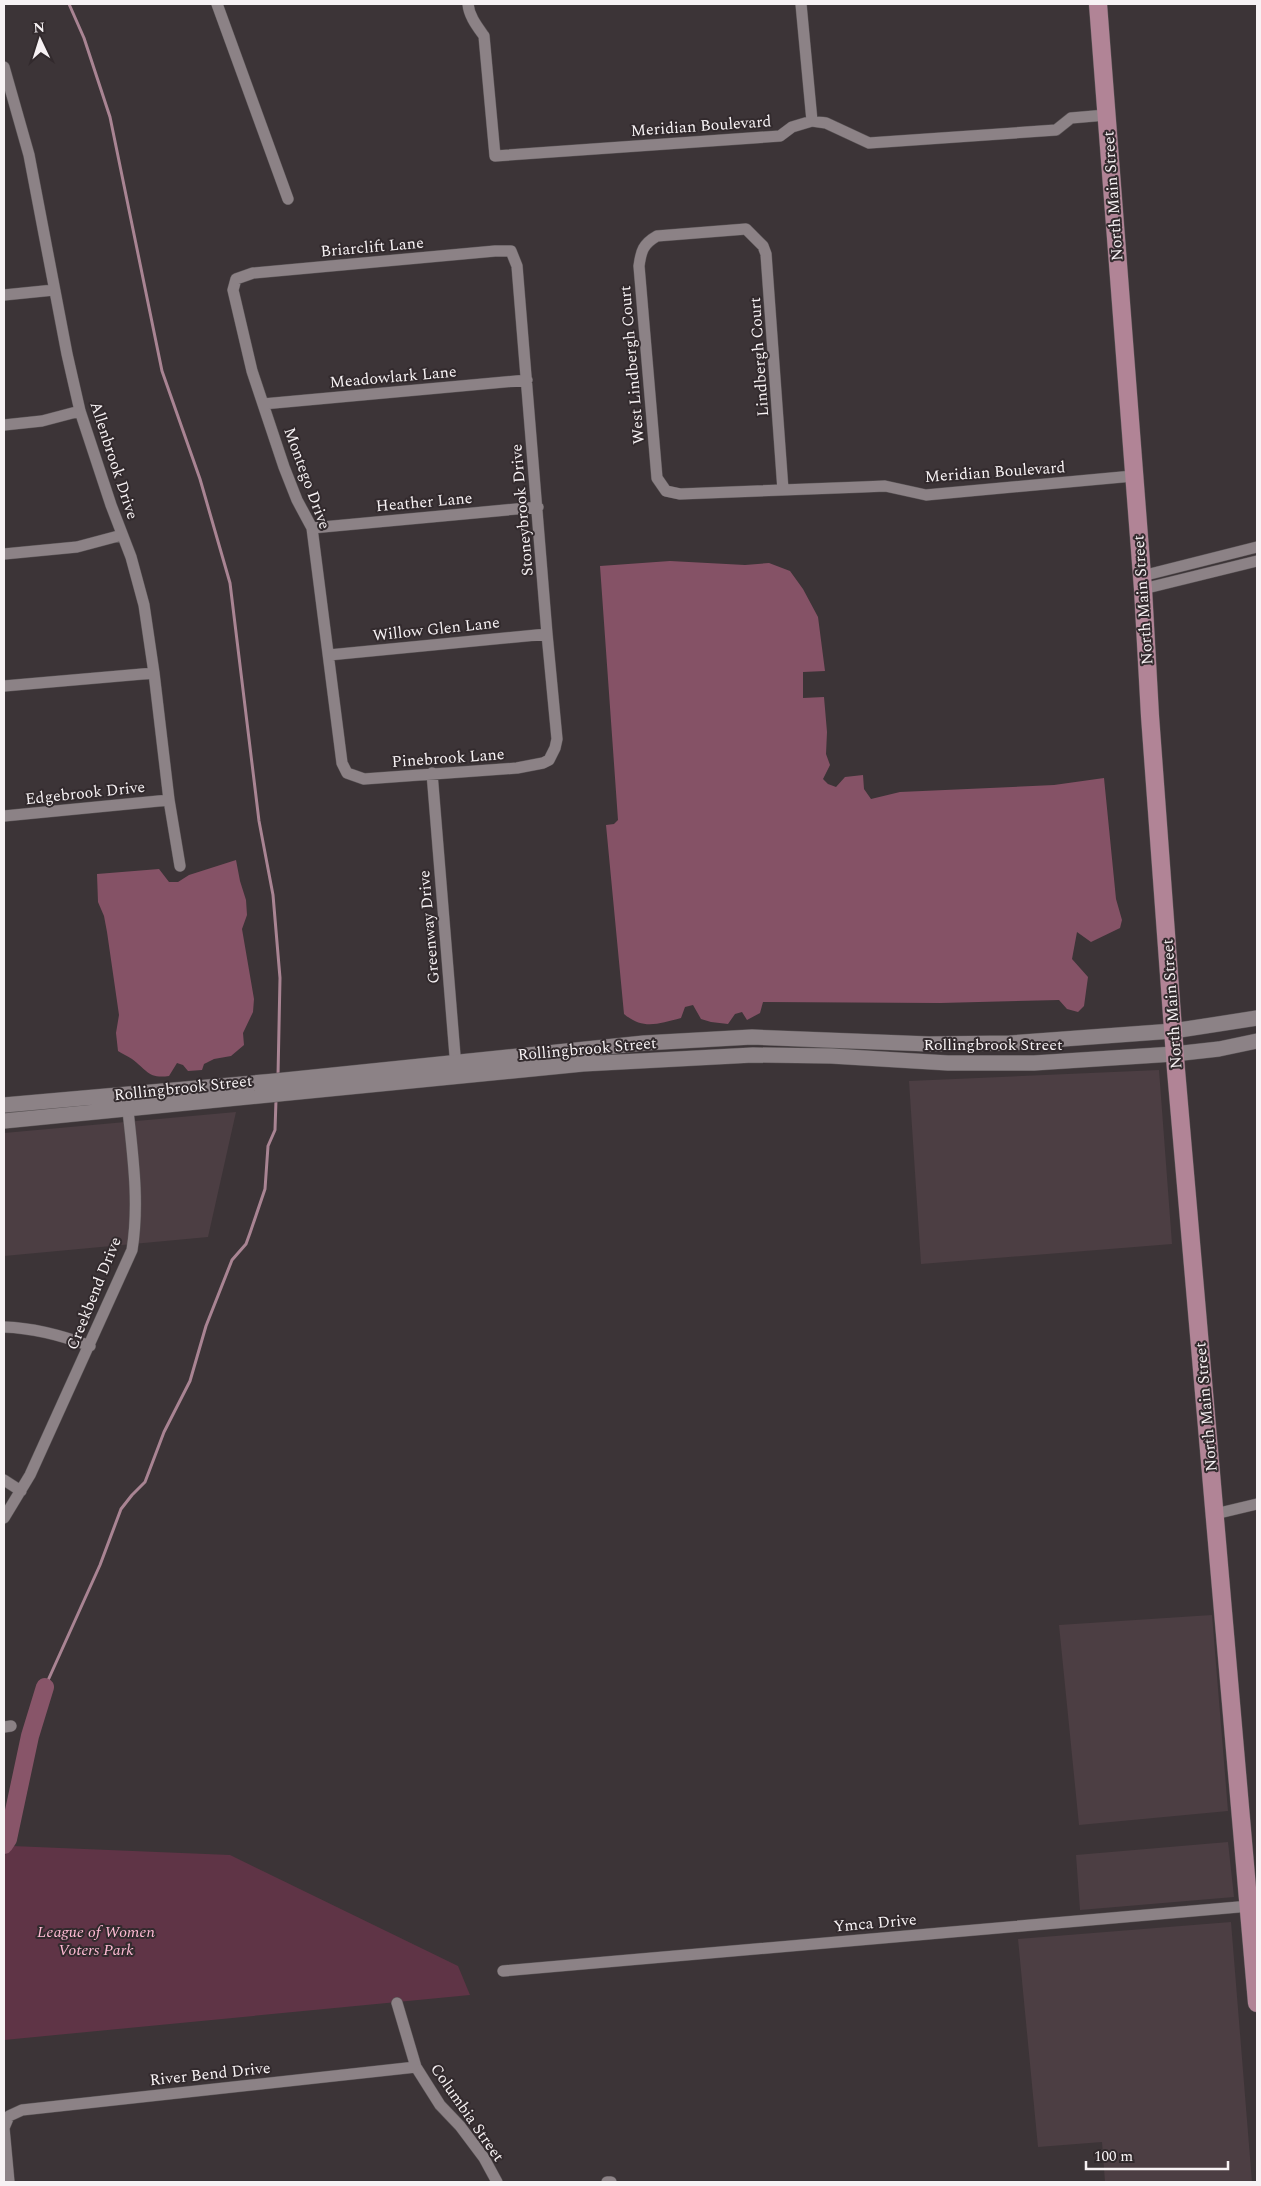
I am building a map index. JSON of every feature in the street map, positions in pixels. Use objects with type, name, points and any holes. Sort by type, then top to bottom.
[{"type":"main road","name":"North Main Street","points":[[1098,4],[1142,583],[1150,726],[1174,1054],[1257,2003]]},
{"type":"main road","name":"Rollingbrook Street","points":[[4,1121],[128,1110],[456,1070],[644,1043],[752,1037],[929,1044],[1010,1043],[1173,1031],[1257,1018]]},
{"type":"main road","name":"Rollingbrook Street","points":[[4,1105],[126,1094],[456,1070],[753,1054],[992,1064],[1174,1054],[1218,1049],[1257,1041]]},
{"type":"street","points":[[217,4],[288,199]]},
{"type":"street","name":"Meridian Boulevard","points":[[468,4],[468,10],[484,36],[495,156],[780,136],[792,127],[812,122]]},
{"type":"street","points":[[802,4],[812,122],[826,123],[869,143],[1056,130],[1071,118],[1106,115]]},
{"type":"street","name":"Allenbrook Drive","points":[[4,67],[29,155],[54,290],[80,411],[131,557],[144,605],[169,800],[180,866]]},
{"type":"street","name":"Lindbergh Court","points":[[642,249],[647,242],[657,236],[746,229],[763,246],[766,254],[783,490]]},
{"type":"street","name":"West Lindbergh Court","points":[[642,249],[639,266],[657,478]]},
{"type":"street","name":"Briarclift Lane","points":[[236,279],[253,273],[511,251]]},
{"type":"street","name":"Stoneybrook Drive","points":[[511,251],[517,266],[557,739],[548,760],[543,763]]},
{"type":"street","name":"Montego Drive","points":[[236,279],[233,290],[252,371],[297,500],[312,528],[342,763],[347,773],[356,776]]},
{"type":"street","points":[[4,295],[54,290]]},
{"type":"street","name":"Meadowlark Lane","points":[[263,404],[526,380]]},
{"type":"street","points":[[4,425],[42,421],[80,411]]},
{"type":"street","name":"Meridian Boulevard","points":[[657,478],[666,491],[680,494],[884,486],[926,495],[1133,476]]},
{"type":"street","name":"Heather Lane","points":[[312,528],[538,507]]},
{"type":"street","points":[[4,554],[77,547],[122,535]]},
{"type":"street","points":[[1142,583],[1257,547]]},
{"type":"street","points":[[1142,583],[1257,561]]},
{"type":"street","name":"Willow Glen Lane","points":[[329,655],[547,634]]},
{"type":"street","points":[[4,686],[154,672]]},
{"type":"street","name":"Pinebrook Lane","points":[[356,776],[364,780],[432,773],[517,768],[543,763]]},
{"type":"street","name":"Greenway Drive","points":[[432,773],[456,1070]]},
{"type":"street","name":"Edgebrook Drive","points":[[4,816],[169,800]]},
{"type":"street","name":"Creekbend Drive","points":[[4,1518],[21,1491],[90,1346],[132,1250],[136,1221],[136,1194],[126,1094]]},
{"type":"street","points":[[4,1327],[51,1333],[90,1346]]},
{"type":"street","points":[[4,1480],[21,1491]]},
{"type":"street","points":[[1215,1514],[1257,1504]]},
{"type":"street","name":"Ymca Drive","points":[[503,1971],[1250,1906]]},
{"type":"street","name":"Columbia Street","points":[[397,2002],[416,2067],[440,2105],[460,2126],[484,2158],[496,2182]]},
{"type":"street","name":"River Bend Drive","points":[[9,2182],[4,2128],[9,2116],[22,2110],[416,2067]]},
{"type":"shaded area","points":[[670,561],[745,565],[769,563],[790,571],[803,589],[818,617],[825,671],[803,672],[803,698],[824,697],[827,732],[826,754],[830,765],[823,779],[828,784],[836,787],[845,777],[863,775],[864,789],[871,799],[900,792],[1054,785],[1104,778],[1116,899],[1122,920],[1120,928],[1091,942],[1077,932],[1072,959],[1088,977],[1084,1006],[1078,1012],[1067,1009],[1059,1000],[940,1003],[763,1002],[760,1013],[747,1020],[742,1012],[735,1014],[728,1024],[701,1019],[693,1005],[685,1007],[681,1018],[658,1024],[644,1024],[624,1014],[606,825],[614,824],[618,820],[600,566]]},
{"type":"shaded area","points":[[236,860],[246,900],[247,915],[242,929],[254,999],[253,1012],[243,1033],[244,1045],[231,1056],[214,1059],[204,1064],[202,1070],[188,1071],[183,1065],[177,1063],[169,1076],[152,1075],[132,1059],[118,1051],[116,1033],[119,1015],[107,932],[104,916],[98,902],[97,874],[159,869],[169,882],[178,882],[189,875]]},
{"type":"shaded area","points":[[1159,1070],[1172,1244],[921,1264],[909,1081]]},
{"type":"shaded area","points":[[236,1112],[208,1237],[4,1256],[4,1133]]},
{"type":"shaded area","points":[[1212,1615],[1228,1811],[1079,1825],[1059,1625]]},
{"type":"shaded area","points":[[1228,1842],[1234,1897],[1080,1910],[1076,1855]]},
{"type":"shaded area","points":[[1231,1922],[1252,2182],[1105,2182],[1102,2142],[1038,2147],[1018,1939]]},
{"type":"green space","name":"League of Women Voters Park","points":[[12,1846],[230,1855],[458,1966],[470,1995],[4,2040],[4,1856]]},
{"type":"waterway","points":[[69,4],[84,38],[110,117],[162,371],[200,479],[230,583],[259,821],[273,895],[280,978],[278,1076]]},
{"type":"waterway","points":[[45,1687],[100,1565],[121,1509],[145,1482],[164,1432],[190,1381],[206,1326],[232,1260],[246,1244],[265,1189],[268,1146],[275,1130],[276,1100]]},
{"type":"waterway","points":[[4,1845],[8,1839],[30,1736],[45,1687]]}]
